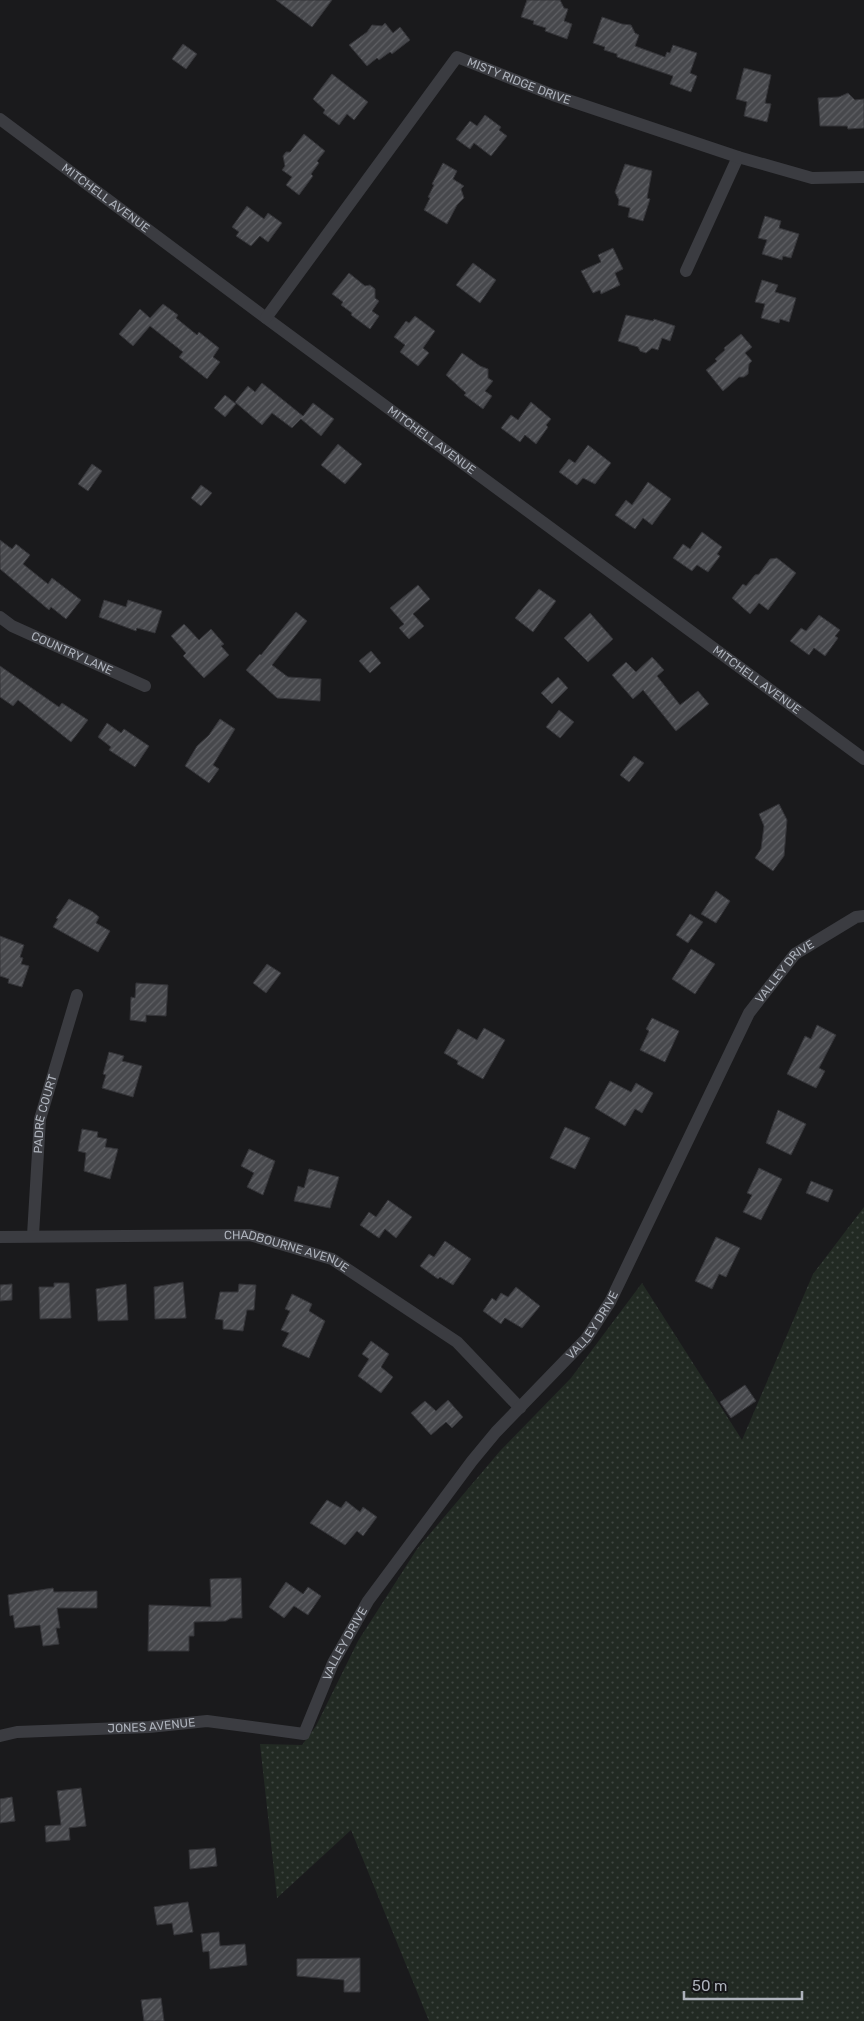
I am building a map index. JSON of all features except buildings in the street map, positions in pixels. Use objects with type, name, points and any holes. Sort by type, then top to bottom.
[{"type":"street","name":"MISTY RIDGE DRIVE","points":[[266,318],[457,57],[553,95],[738,157],[812,178],[864,177]]},
{"type":"street","name":"MITCHELL AVENUE","points":[[0,119],[266,318],[864,759]]},
{"type":"street","points":[[686,270],[738,157]]},
{"type":"street","name":"COUNTRY LANE","points":[[0,618],[12,626],[145,686]]},
{"type":"street","name":"VALLEY DRIVE","points":[[304,1734],[333,1663],[368,1601],[472,1461],[586,1339],[610,1302],[749,1013],[795,954],[856,917],[864,916]]},
{"type":"street","name":"PADRE COURT","points":[[33,1235],[40,1118],[77,995]]},
{"type":"street","name":"CHADBOURNE AVENUE","points":[[0,1237],[33,1235],[250,1235],[332,1259],[457,1342],[520,1408]]},
{"type":"street","name":"JONES AVENUE","points":[[0,1736],[17,1732],[149,1727],[207,1721],[304,1734]]},
{"type":"shaded area","points":[[864,1207],[864,2021],[429,2021],[351,1830],[277,1898],[260,1744],[302,1745],[316,1726],[358,1641],[417,1549],[500,1451],[571,1378],[642,1283],[742,1440],[813,1274]]}]
